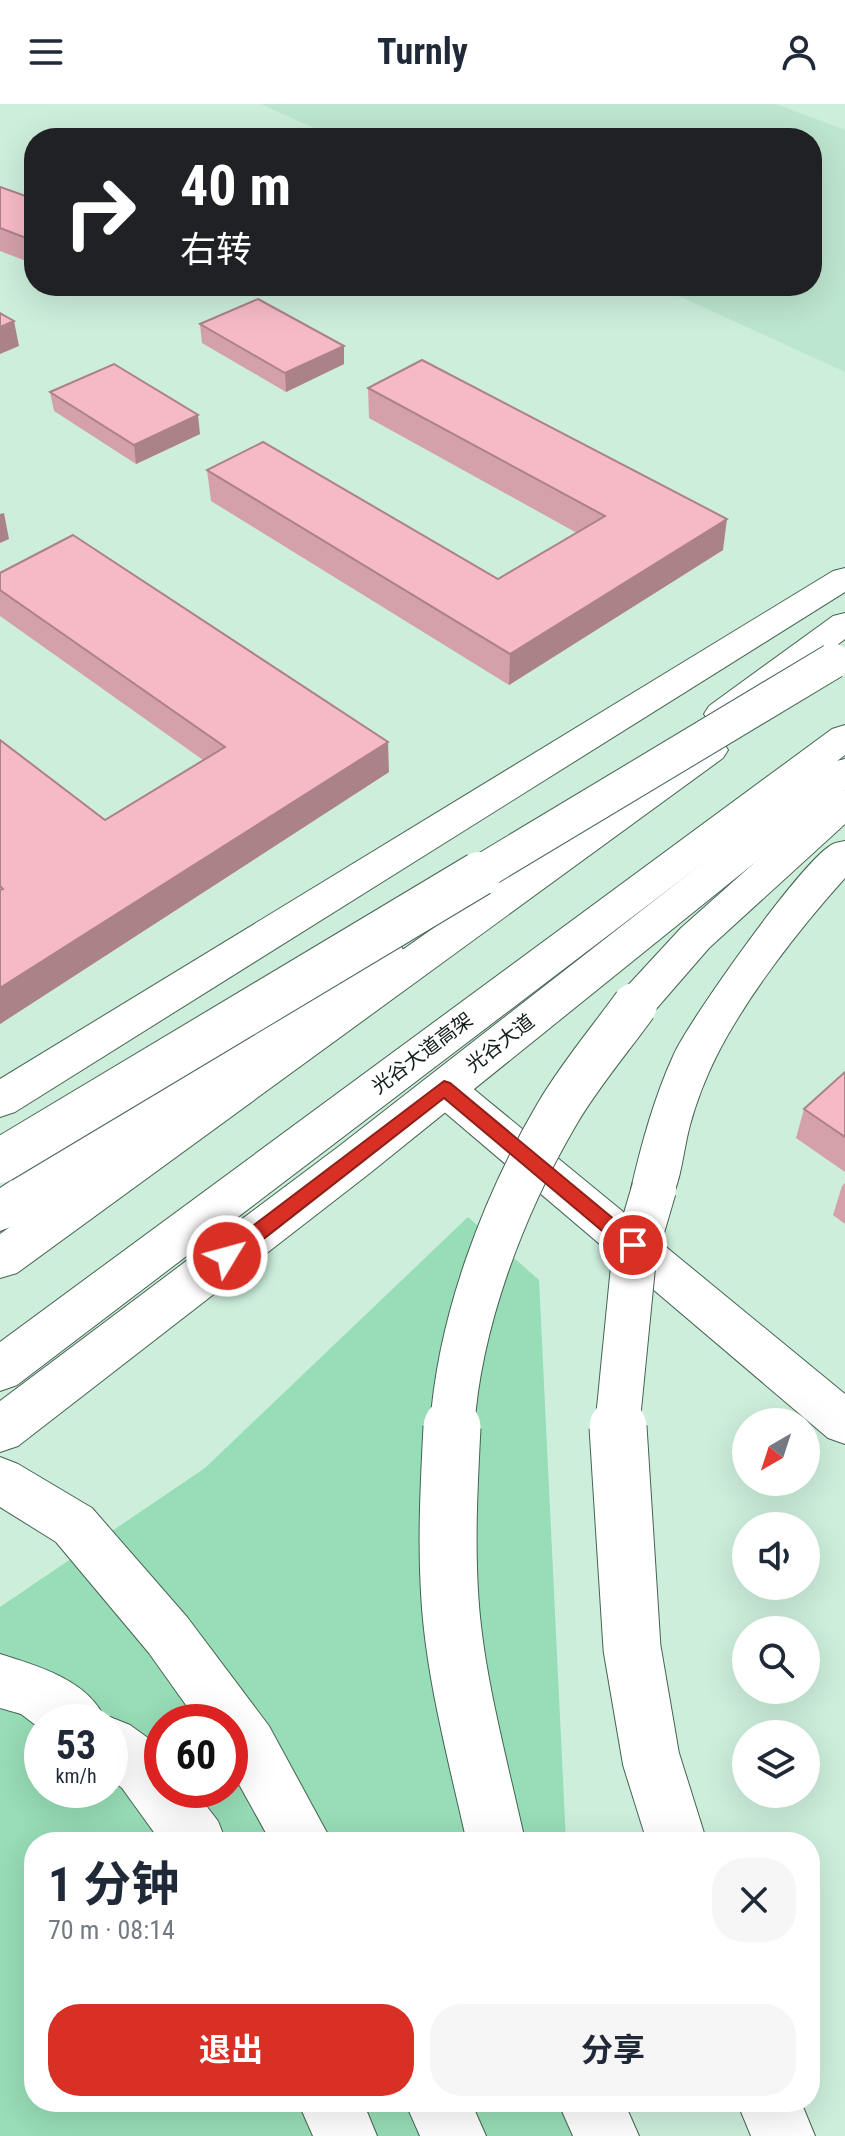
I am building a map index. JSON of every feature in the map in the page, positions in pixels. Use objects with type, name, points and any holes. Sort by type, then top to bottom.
[{"type":"main road","points":[[0,1100],[845,578]]},
{"type":"main road","points":[[0,1212],[549,842],[845,623]]},
{"type":"main road","points":[[0,1161],[839,657]]},
{"type":"main road","points":[[0,1259],[839,657]]},
{"type":"main road","name":"光谷大道高架","points":[[0,1370],[845,737]]},
{"type":"main road","name":"光谷大道","points":[[0,1430],[444,1088],[845,771]]},
{"type":"main road","points":[[494,1832],[468,1715],[450,1602],[448,1496],[454,1399],[477,1301],[521,1181],[558,1111],[635,1005],[695,938],[845,803]]},
{"type":"main road","points":[[674,1832],[651,1759],[632,1648],[622,1531],[617,1435],[634,1257],[668,1125],[696,1053],[748,973],[808,894],[845,854]]},
{"type":"main road","points":[[0,1480],[74,1525],[168,1635],[249,1746],[297,1832]]},
{"type":"main road","points":[[0,1681],[36,1692],[53,1704]]},
{"type":"main road","points":[[128,1758],[142,1768],[190,1832]]},
{"type":"main road","points":[[334,2112],[345,2136]]},
{"type":"main road","points":[[442,2112],[454,2136]]},
{"type":"main road","points":[[595,2112],[607,2136]]},
{"type":"main road","points":[[773,2112],[783,2136]]},
{"type":"street","points":[[444,1088],[845,1423]]},
{"type":"shaded area","points":[[261,104],[776,104],[845,130],[845,372],[679,296],[822,296],[822,128],[313,128]]},
{"type":"shaded area","points":[[468,1217],[539,1280],[566,1832],[24,1832],[24,2112],[601,2112],[605,2136],[0,2136],[0,1607],[205,1468]]},
{"type":"building","points":[[0,187],[24,195],[24,237],[0,228]]},
{"type":"building","points":[[258,299],[344,346],[285,373],[200,324]]},
{"type":"building","points":[[0,313],[14,321],[0,327]]},
{"type":"building","points":[[422,360],[727,519],[510,654],[207,470],[263,442],[498,579],[605,516],[368,388]]},
{"type":"building","points":[[114,364],[198,415],[134,445],[50,392]]},
{"type":"building","points":[[73,535],[388,742],[0,988],[0,890],[3,889],[0,886],[0,740],[105,820],[225,747],[0,590],[0,573]]},
{"type":"building","points":[[845,1072],[845,1137],[804,1109]]},
{"type":"route","points":[[227,1256],[444,1088],[633,1245]]}]
